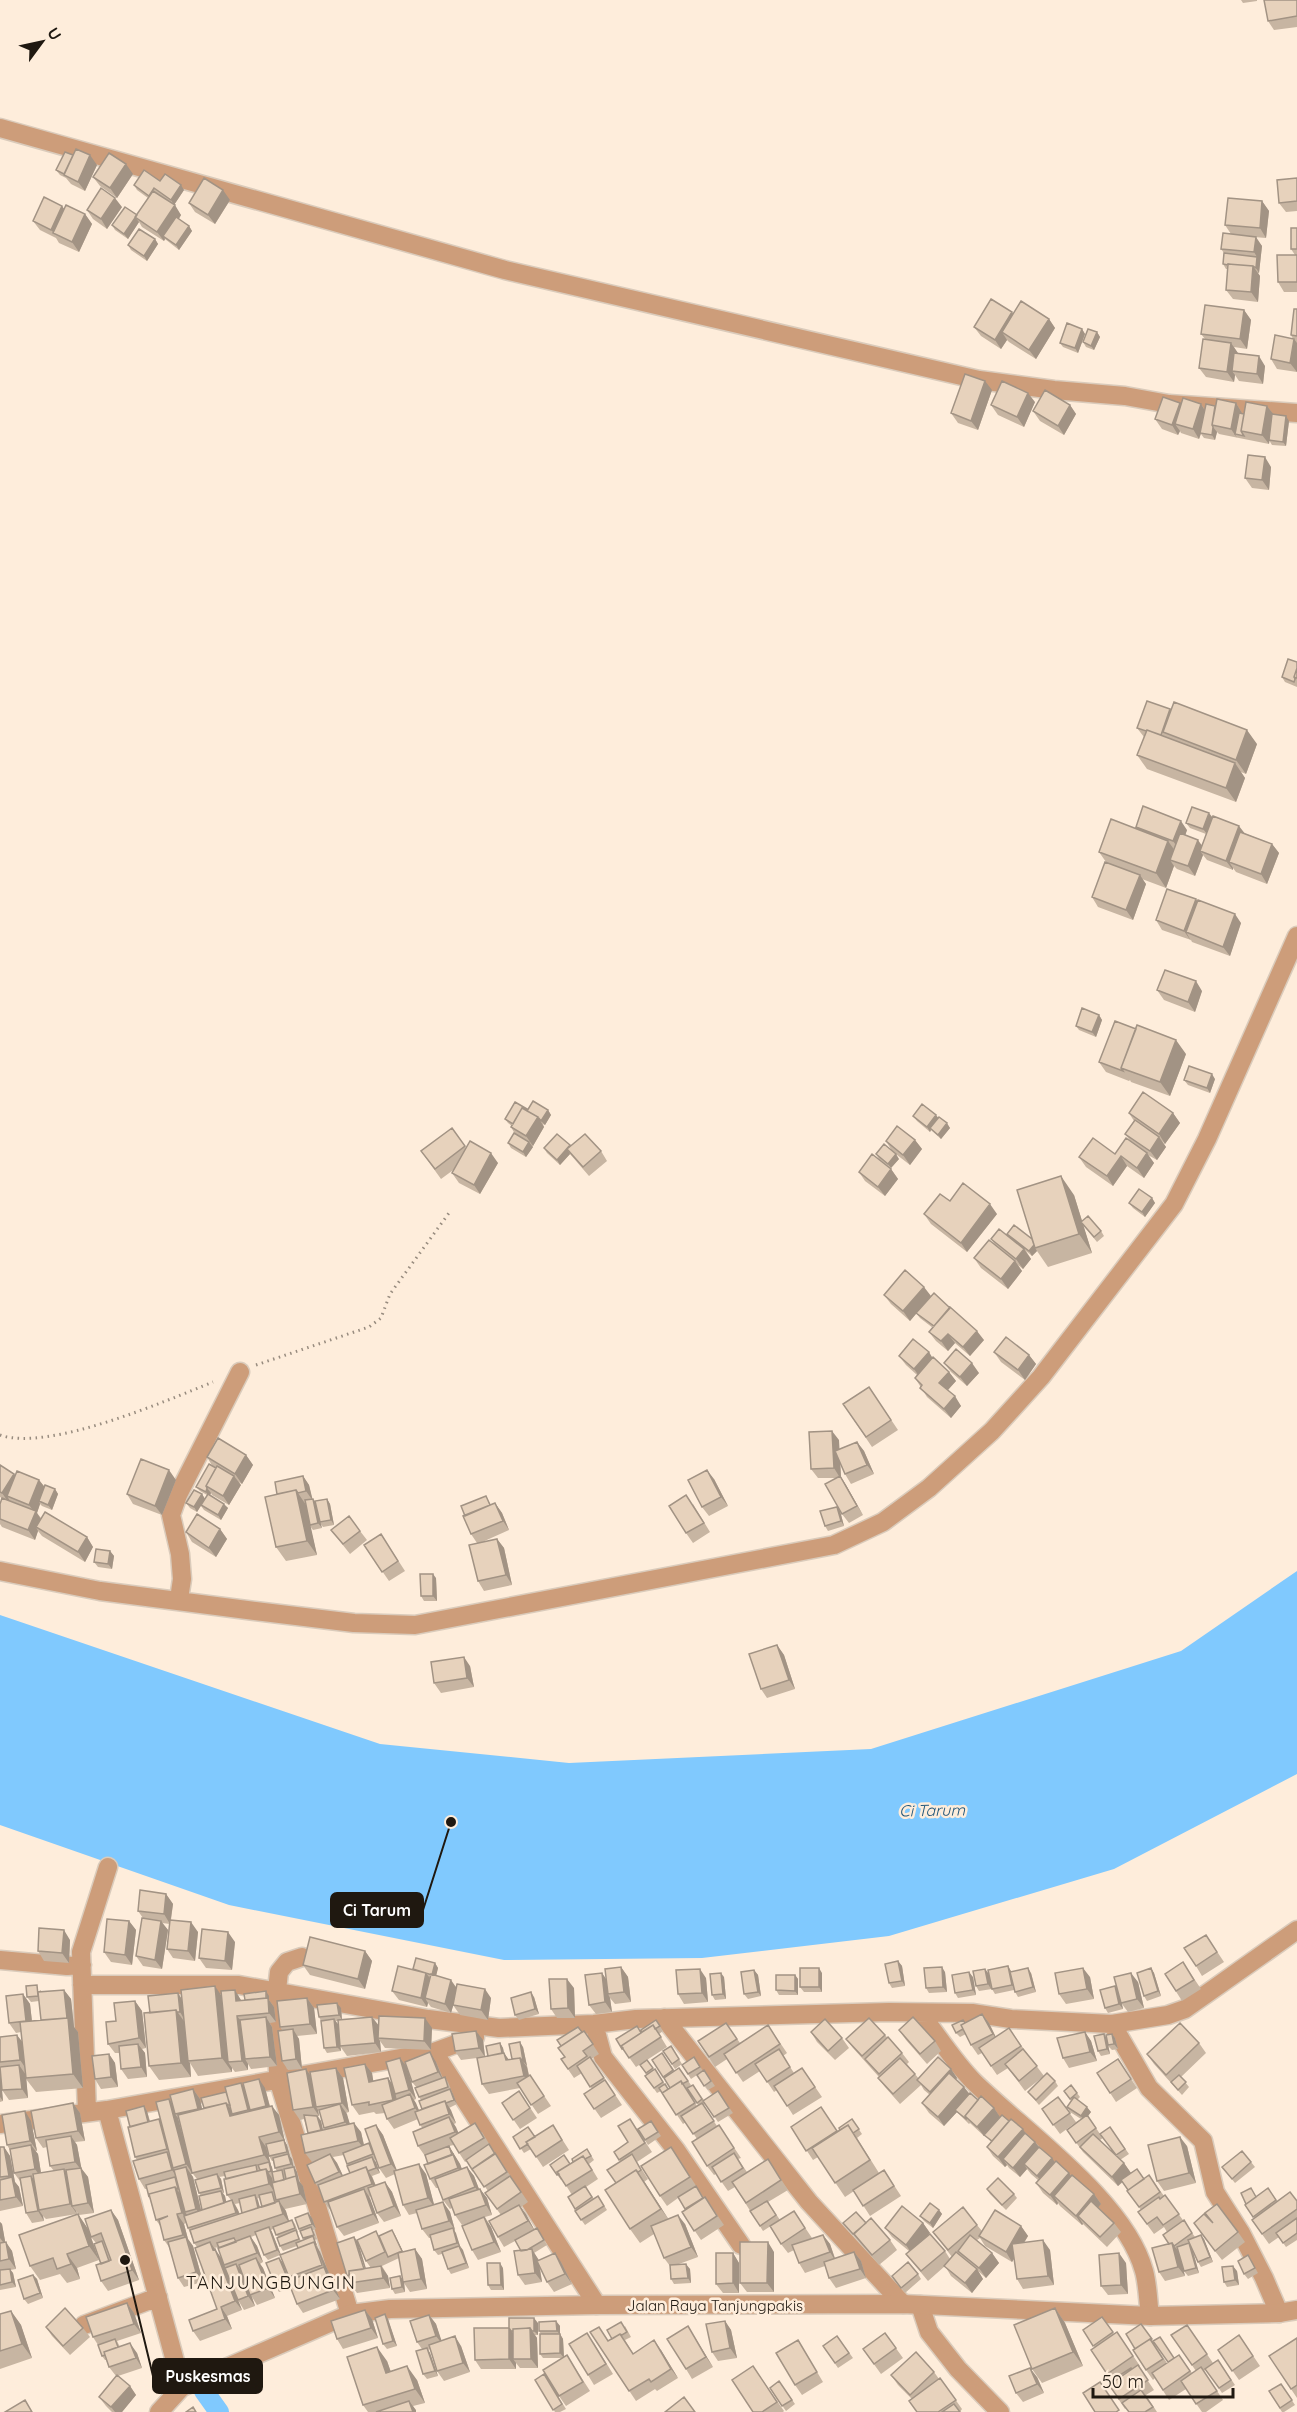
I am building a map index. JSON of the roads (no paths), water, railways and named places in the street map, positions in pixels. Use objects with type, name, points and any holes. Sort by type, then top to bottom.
[{"type":"street","points":[[0,128],[516,272],[979,380],[1125,396],[1169,404],[1297,413]]},
{"type":"street","points":[[0,1570],[100,1591],[179,1599],[354,1623],[415,1625],[834,1545],[883,1522],[929,1488],[992,1431],[1041,1377],[1174,1204],[1207,1139],[1297,936]]},
{"type":"street","points":[[179,1599],[182,1579],[180,1554],[171,1515],[178,1495],[240,1372]]},
{"type":"street","points":[[87,2111],[81,1952],[108,1866]]},
{"type":"street","points":[[82,1985],[239,1985],[277,1990],[428,2019],[499,2028],[761,2014],[972,2013],[1011,2019],[1112,2024],[1168,2015],[1185,2009],[1297,1930]]},
{"type":"street","points":[[302,1957],[287,1962],[282,1967],[277,1990],[278,2079],[350,2314]]},
{"type":"street","points":[[0,1960],[67,1966],[82,1965]]},
{"type":"street","points":[[920,2013],[973,2080],[1067,2165],[1113,2214],[1133,2243],[1145,2271],[1150,2316]]},
{"type":"street","points":[[664,2018],[809,2202],[915,2307],[929,2332],[958,2369],[1000,2412]]},
{"type":"street","points":[[594,2024],[603,2057],[676,2150],[741,2245]]},
{"type":"street","points":[[1112,2024],[1149,2088],[1203,2141],[1215,2192],[1241,2233],[1279,2313]]},
{"type":"street","points":[[0,2124],[107,2110],[434,2052],[499,2028]]},
{"type":"street","points":[[434,2052],[597,2305]]},
{"type":"street","points":[[107,2110],[182,2387]]},
{"type":"street","points":[[84,2325],[158,2297]]},
{"type":"street","name":"Jalan Raya Tanjungpakis","points":[[159,2412],[182,2387],[350,2314],[390,2309],[597,2305],[915,2307],[1150,2316],[1279,2313],[1297,2310]]},
{"type":"water","points":[[1297,1571],[1297,1774],[1114,1869],[889,1936],[702,1958],[504,1960],[229,1905],[0,1825],[0,1615],[380,1744],[569,1763],[871,1749],[1181,1651]]},
{"type":"waterway","points":[[204,2391],[219,2412]]},
{"type":"place","name":"Ci Tarum","points":[[451,1822]]},
{"type":"place","name":"Puskesmas","points":[[125,2260]]},
{"type":"district","name":"TANJUNGBUNGIN","points":[[271,2282]]}]
